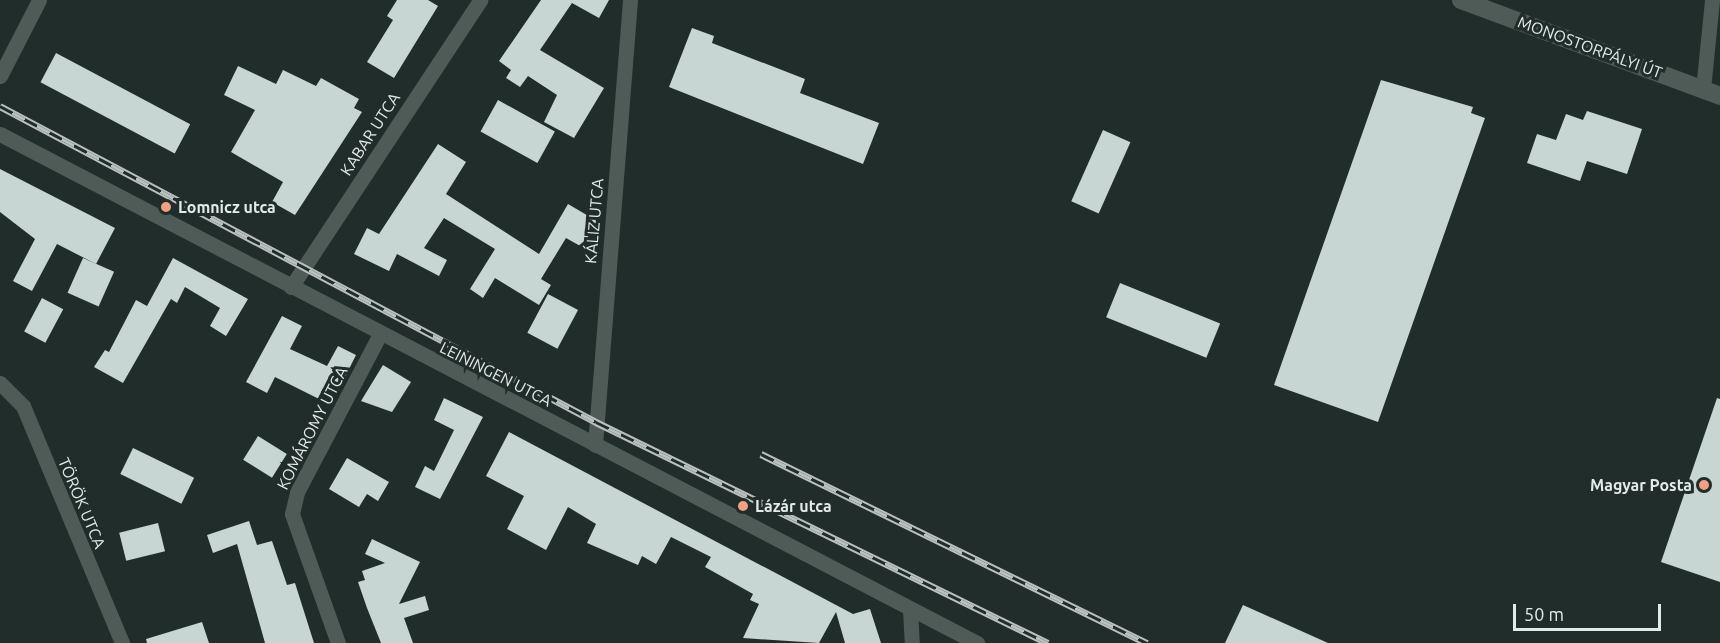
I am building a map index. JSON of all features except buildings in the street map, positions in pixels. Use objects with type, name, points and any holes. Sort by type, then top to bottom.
[{"type":"street","points":[[0,76],[39,0]]},
{"type":"street","name":"KABAR UTCA","points":[[291,287],[480,0]]},
{"type":"street","name":"KÁLIZ UTCA","points":[[595,445],[630,0]]},
{"type":"street","name":"MONOSTORPÁLYI ÚT","points":[[1461,0],[1712,92]]},
{"type":"street","points":[[1712,0],[1712,92]]},
{"type":"street","name":"LEININGEN UTCA","points":[[0,134],[977,643]]},
{"type":"street","name":"KOMÁROMY UTCA","points":[[338,643],[292,514],[297,492],[380,334]]},
{"type":"street","name":"TÖRÖK UTCA","points":[[0,383],[23,406],[122,643]]},
{"type":"street","points":[[910,609],[912,643]]},
{"type":"railway","points":[[0,106],[596,422],[1048,643]]},
{"type":"railway","points":[[761,454],[1147,643]]},
{"type":"place","name":"Lomnicz utca","points":[[166,207]]},
{"type":"place","name":"Magyar Posta","points":[[1704,485]]},
{"type":"place","name":"Lázár utca","points":[[743,506]]}]
